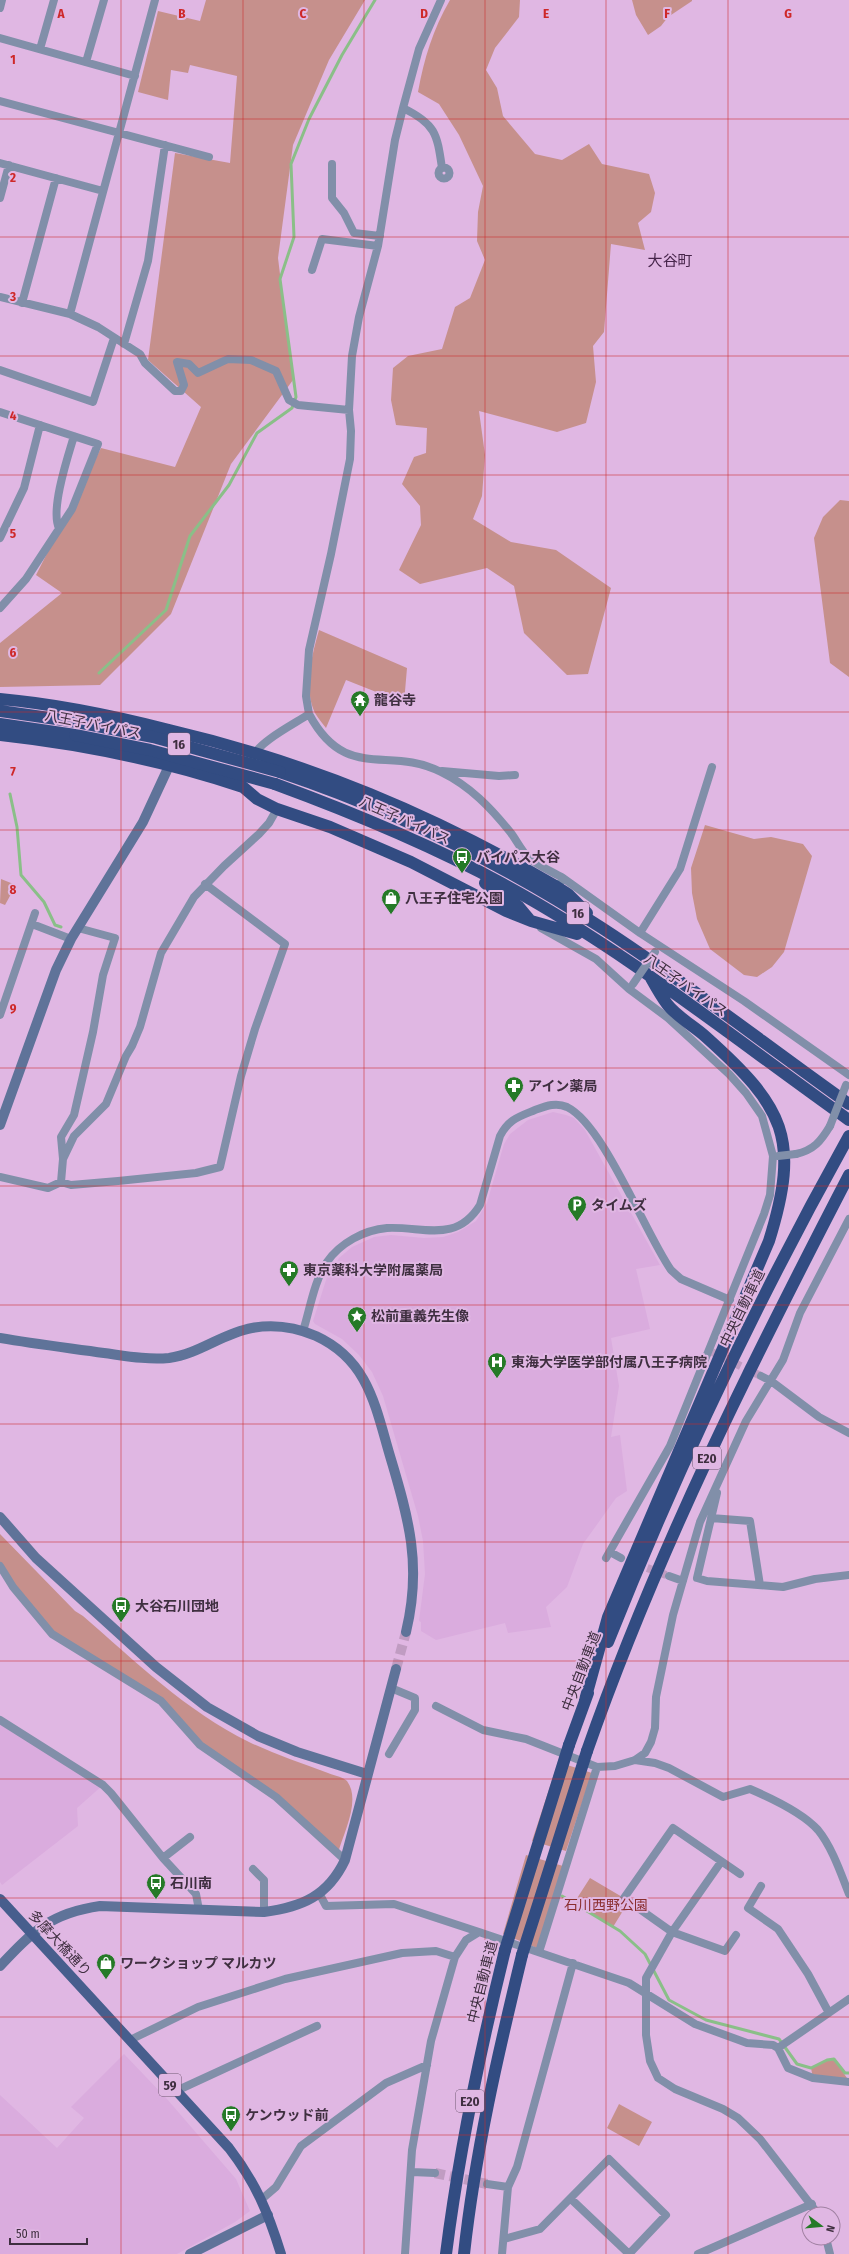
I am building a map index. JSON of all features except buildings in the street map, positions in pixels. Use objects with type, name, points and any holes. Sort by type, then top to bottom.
[{"type":"highway","name":"16","points":[[0,699],[72,709],[184,733],[254,752],[318,773],[414,812],[560,882],[568,894],[601,928]]},
{"type":"highway","name":"八王子バイパス","points":[[0,711],[77,722],[153,737],[280,772],[384,812],[457,845],[532,885],[601,928],[849,1104]]},
{"type":"highway","name":"八王子バイパス","points":[[0,724],[75,734],[157,752],[276,784],[375,822],[448,856],[528,898],[604,945],[849,1120]]},
{"type":"highway","points":[[0,735],[76,746],[170,766],[243,787],[257,799],[277,809],[330,827],[411,862],[531,922],[567,930],[604,945]]},
{"type":"highway","points":[[448,856],[460,868],[495,889],[519,907],[531,922]]},
{"type":"highway","points":[[585,1700],[608,1617],[769,1241],[781,1199],[784,1181],[784,1145],[778,1122],[770,1106],[743,1072],[667,1005],[651,978]]},
{"type":"highway","name":"中央自動車道","points":[[446,2254],[462,2143],[480,2053],[504,1950],[569,1745],[585,1700],[653,1534],[722,1384],[779,1268],[848,1138]]},
{"type":"highway","name":"E20","points":[[464,2254],[480,2143],[492,2083],[522,1955],[587,1750],[634,1626],[697,1480],[776,1316],[849,1175]]},
{"type":"main road","name":"多摩大橋通り","points":[[0,1899],[229,2148],[243,2166],[262,2199],[281,2254]]},
{"type":"street","points":[[0,8],[2,0]]},
{"type":"street","points":[[40,49],[54,0]]},
{"type":"street","points":[[86,62],[104,0]]},
{"type":"street","points":[[70,314],[155,0]]},
{"type":"street","points":[[441,0],[419,49],[403,108],[395,140],[378,246],[352,356],[349,410],[352,431],[350,458],[331,554],[309,650],[306,696],[309,714],[326,740],[356,757],[403,762],[440,771],[499,776],[515,775]]},
{"type":"street","points":[[0,38],[135,76]]},
{"type":"street","points":[[0,100],[209,157]]},
{"type":"street","points":[[403,108],[418,117],[433,129],[437,136],[442,168]]},
{"type":"street","points":[[124,344],[148,261],[165,145]]},
{"type":"street","points":[[0,163],[103,190]]},
{"type":"street","points":[[332,164],[332,198],[344,212],[354,233],[380,236]]},
{"type":"street","points":[[0,198],[9,165]]},
{"type":"street","points":[[22,303],[56,178]]},
{"type":"street","points":[[312,270],[322,239],[378,246]]},
{"type":"street","points":[[0,297],[70,314],[140,354],[145,363],[175,391],[181,391],[184,385],[177,362],[189,364],[198,373],[228,359],[251,360],[276,372],[289,400],[298,405],[349,410]]},
{"type":"street","points":[[0,370],[93,402],[114,338]]},
{"type":"street","points":[[0,413],[98,444],[72,509],[26,579],[0,608]]},
{"type":"street","points":[[0,538],[24,488],[40,426]]},
{"type":"street","points":[[59,528],[55,520],[60,488],[74,436]]},
{"type":"street","points":[[243,787],[254,752],[309,714]]},
{"type":"street","points":[[0,1125],[45,999],[71,939],[143,822],[184,733]]},
{"type":"street","points":[[640,933],[680,869],[712,767]]},
{"type":"street","points":[[440,771],[468,788],[491,808],[529,858],[560,882],[640,933],[658,949],[744,1001],[849,1076],[830,1126],[822,1139],[812,1149],[796,1154],[775,1156]]},
{"type":"street","points":[[63,1159],[74,1136],[106,1104],[140,1027],[161,953],[194,897],[205,884],[259,834],[269,823],[277,809]]},
{"type":"street","points":[[0,1177],[48,1188],[60,1182],[71,1185],[118,1181],[196,1173],[220,1168],[243,1069],[270,984],[285,944],[205,884]]},
{"type":"street","points":[[0,1015],[35,913]]},
{"type":"street","points":[[531,922],[596,959],[631,986],[729,1074],[746,1093],[762,1116],[775,1156],[770,1195],[710,1351],[670,1446],[608,1555],[621,1558]]},
{"type":"street","points":[[32,924],[71,939]]},
{"type":"street","points":[[60,1182],[63,1159],[61,1137],[74,1114],[93,1032],[102,975],[115,938],[78,928]]},
{"type":"street","points":[[631,986],[658,949]]},
{"type":"street","points":[[303,1331],[321,1275],[327,1262],[342,1246],[369,1231],[387,1228],[443,1231],[457,1227],[466,1222],[474,1215],[480,1205],[498,1142],[505,1127],[512,1120],[549,1104],[566,1106],[574,1110],[592,1130],[671,1270],[681,1279],[730,1300]]},
{"type":"street","points":[[436,1706],[483,1730],[526,1740],[597,1767],[616,1766],[635,1760],[645,1753],[651,1742],[655,1728],[656,1697],[673,1615],[700,1522],[746,1421],[783,1360],[800,1313],[849,1219]]},
{"type":"street","points":[[0,1338],[143,1358],[159,1358],[191,1353],[251,1328],[276,1325],[303,1331],[333,1344],[345,1354],[366,1382],[374,1402],[405,1504],[412,1545],[414,1589],[406,1632]]},
{"type":"street","points":[[761,1376],[771,1381],[819,1416],[849,1433]]},
{"type":"street","points":[[719,1480],[697,1578],[707,1581],[783,1587],[815,1579],[849,1575]]},
{"type":"street","points":[[0,1517],[36,1558],[156,1666],[208,1707],[258,1736],[297,1752],[367,1774]]},
{"type":"street","points":[[711,1518],[750,1521],[760,1585]]},
{"type":"street","points":[[0,1566],[13,1587],[52,1634],[161,1701],[200,1746],[276,1797],[345,1860]]},
{"type":"street","points":[[669,1576],[683,1580]]},
{"type":"street","points":[[0,1966],[32,1933],[54,1919],[76,1910],[100,1906],[264,1912],[287,1909],[303,1904],[319,1893],[331,1883],[345,1860],[396,1669]]},
{"type":"street","points":[[389,1754],[415,1710],[415,1698],[391,1688]]},
{"type":"street","points":[[0,1720],[103,1785],[163,1858],[196,1894],[199,1910]]},
{"type":"street","points":[[635,1760],[655,1763],[669,1768],[723,1797],[750,1789],[776,1800],[818,1830],[826,1842],[849,1894]]},
{"type":"street","points":[[539,1952],[597,1767]]},
{"type":"street","points":[[736,1935],[725,1951],[672,1932],[624,1898],[673,1828],[740,1874]]},
{"type":"street","points":[[163,1858],[190,1837]]},
{"type":"street","points":[[698,2254],[812,2204],[760,2139],[738,2118],[723,2109],[675,2089],[658,2078],[650,2061],[646,2035],[645,1994],[648,1972],[672,1932],[721,1862]]},
{"type":"street","points":[[253,1870],[264,1880],[264,1912]]},
{"type":"street","points":[[761,1886],[748,1908],[778,1929],[808,1974],[830,2013]]},
{"type":"street","points":[[319,1893],[326,1906],[394,1904],[573,1963],[629,1983],[695,2024],[747,2043],[773,2045],[779,2047],[788,2068],[813,2078],[849,2082]]},
{"type":"street","points":[[405,2254],[412,2172],[412,2150],[427,2065],[455,1957],[466,1940],[479,1932]]},
{"type":"street","points":[[130,2040],[198,2007],[285,1979],[402,1953],[436,1951],[455,1957]]},
{"type":"street","points":[[502,2254],[508,2187],[517,2167],[573,1963]]},
{"type":"street","points":[[779,2047],[849,1999]]},
{"type":"street","points":[[176,2091],[317,2026]]},
{"type":"street","points":[[262,2199],[276,2187],[301,2146],[386,2083],[427,2065]]},
{"type":"street","points":[[504,2239],[540,2229],[609,2159],[666,2215],[629,2254],[571,2198]]},
{"type":"street","points":[[412,2172],[435,2173]]},
{"type":"street","points":[[487,2184],[508,2187]]},
{"type":"street","points":[[190,2254],[268,2215]]},
{"type":"shaded area","name":"東海大学医学部付属八王子病院","points":[[553,1112],[574,1118],[585,1130],[660,1265],[636,1269],[650,1329],[611,1338],[619,1386],[611,1437],[620,1435],[627,1491],[616,1498],[583,1544],[567,1587],[546,1607],[551,1627],[508,1633],[505,1623],[436,1640],[421,1631],[421,1622],[419,1621],[425,1574],[423,1541],[418,1516],[383,1396],[372,1372],[359,1355],[342,1339],[315,1324],[313,1321],[327,1277],[339,1258],[352,1247],[374,1237],[391,1235],[424,1238],[443,1237],[458,1232],[476,1221],[487,1203],[504,1144],[510,1134],[528,1120]]},
{"type":"shaded area","points":[[0,1720],[103,1785],[77,1808],[78,1826],[2,1885],[0,1882]]},
{"type":"shaded area","points":[[124,2054],[167,2099],[236,2179],[250,2211],[235,2222],[177,2254],[0,2254],[0,2095],[57,2148],[84,2118],[71,2107]]},
{"type":"green space","points":[[206,0],[365,0],[329,60],[293,145],[278,258],[293,380],[231,464],[171,614],[100,685],[0,687],[0,643],[62,593],[36,575],[101,448],[175,467],[201,407],[148,360],[175,153],[230,163],[237,76],[190,65],[188,73],[171,70],[168,100],[138,92],[158,11],[200,21]]},
{"type":"green space","points":[[450,0],[520,0],[519,17],[495,48],[486,70],[497,88],[503,116],[535,154],[562,160],[589,144],[602,164],[649,174],[655,193],[651,212],[638,223],[645,250],[611,244],[604,332],[593,346],[596,382],[586,423],[557,432],[479,411],[485,455],[482,496],[473,519],[511,542],[556,550],[611,588],[588,674],[567,675],[524,633],[514,586],[487,568],[420,584],[399,570],[421,525],[420,506],[402,484],[414,457],[426,453],[427,428],[396,425],[391,400],[393,368],[408,356],[442,349],[455,307],[470,298],[485,260],[477,241],[478,212],[483,186],[459,135],[439,104],[418,92],[430,44]]},
{"type":"green space","points":[[632,0],[692,1],[668,17],[661,26],[648,35],[636,15]]},
{"type":"green space","points":[[840,500],[849,501],[849,677],[830,663],[814,538],[823,517]]},
{"type":"green space","points":[[319,630],[407,668],[404,703],[346,680],[326,728],[315,713],[311,703],[309,682],[311,661]]},
{"type":"green space","points":[[705,825],[754,839],[771,837],[803,844],[812,856],[784,952],[772,967],[757,977],[744,975],[710,949],[697,919],[692,893],[691,868]]},
{"type":"green space","points":[[1,879],[16,885],[5,905],[0,903]]},
{"type":"green space","points":[[0,1534],[75,1611],[83,1616],[162,1684],[204,1716],[249,1742],[341,1777],[347,1781],[351,1789],[352,1807],[338,1853],[276,1797],[200,1745],[161,1701],[52,1634],[0,1566]]},
{"type":"green space","points":[[558,1762],[592,1773],[566,1851],[532,1841]]},
{"type":"green space","points":[[526,1855],[563,1866],[537,1948],[503,1934]]},
{"type":"green space","name":"石川西野公園","points":[[590,1878],[629,1901],[613,1927],[574,1903]]},
{"type":"green space","points":[[834,2059],[849,2081],[813,2078],[811,2068],[827,2060]]},
{"type":"green space","points":[[619,2104],[652,2122],[639,2146],[607,2128]]},
{"type":"waterway","points":[[99,673],[166,610],[190,536],[229,485],[257,433],[292,408],[296,397],[280,279],[294,237],[291,164],[309,119],[342,55],[375,0]]},
{"type":"waterway","points":[[10,794],[17,827],[21,875],[44,902],[55,925],[61,927]]},
{"type":"waterway","points":[[562,1896],[620,1931],[645,1954],[669,2000],[706,2020],[779,2039],[797,2064],[811,2068],[827,2060],[834,2059],[845,2073],[849,2073]]},
{"type":"tunnel","points":[[712,1352],[761,1376]]},
{"type":"tunnel","points":[[636,1564],[669,1576]]},
{"type":"tunnel","points":[[396,1669],[406,1632]]},
{"type":"tunnel","points":[[435,2173],[487,2184]]},
{"type":"place","name":"龍谷寺","points":[[360,717]]},
{"type":"place","name":"バイパス大谷","points":[[462,874]]},
{"type":"place","name":"八王子住宅公園","points":[[391,915]]},
{"type":"place","name":"アイン薬局","points":[[514,1103]]},
{"type":"place","name":"タイムズ","points":[[577,1222]]},
{"type":"place","name":"東京薬科大学附属薬局","points":[[289,1287]]},
{"type":"place","name":"松前重義先生像","points":[[357,1333]]},
{"type":"place","name":"東海大学医学部付属八王子病院","points":[[497,1379]]},
{"type":"place","name":"大谷石川団地","points":[[121,1623]]},
{"type":"place","name":"石川南","points":[[156,1900]]},
{"type":"place","name":"ワークショップ マルカツ","points":[[106,1980]]},
{"type":"place","name":"ケンウッド前","points":[[231,2132]]},
{"type":"district","name":"大谷町","points":[[670,261]]}]
